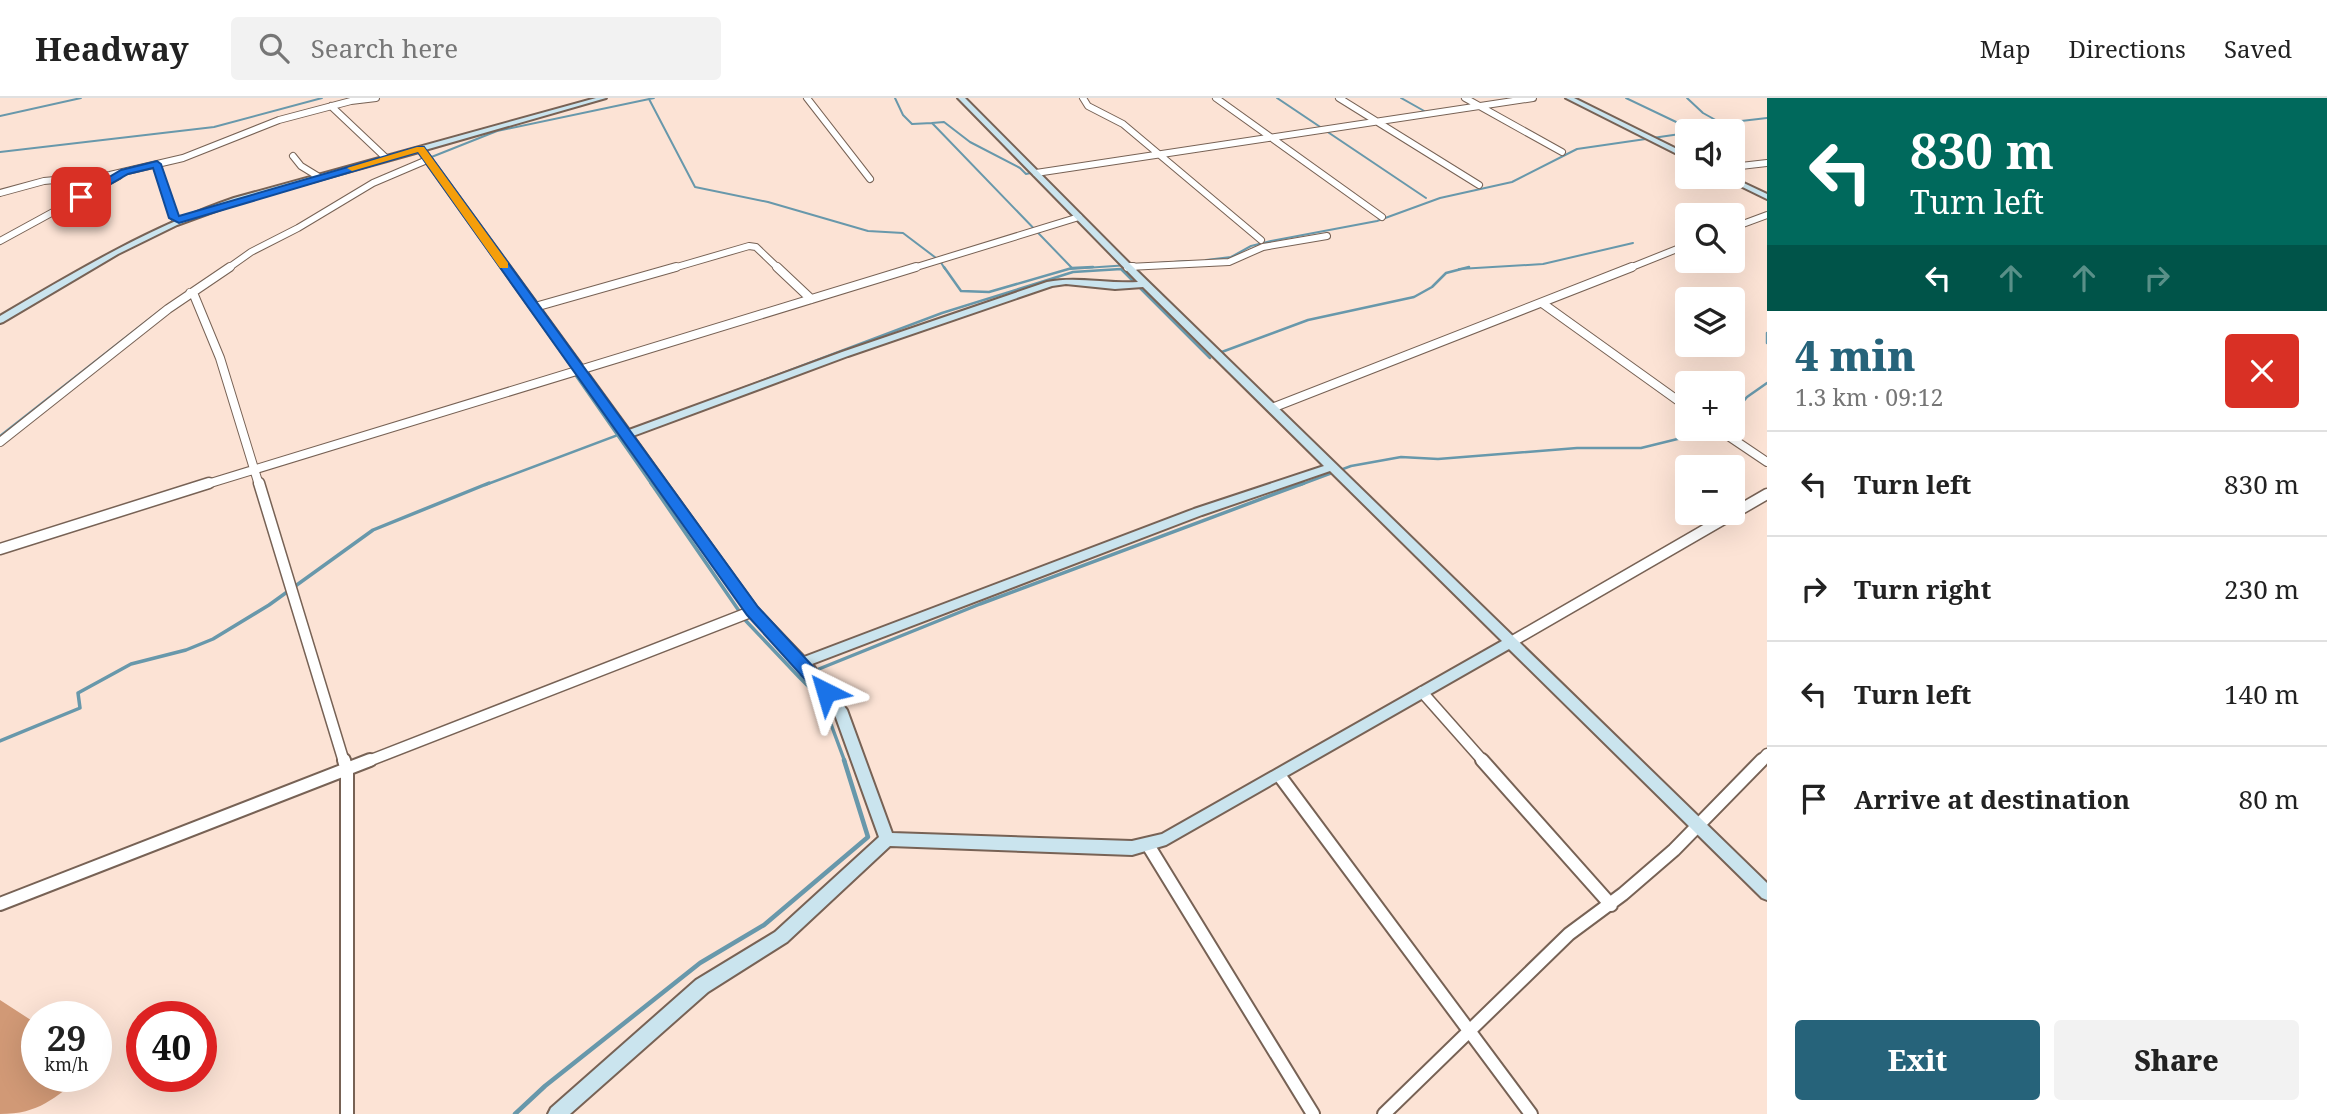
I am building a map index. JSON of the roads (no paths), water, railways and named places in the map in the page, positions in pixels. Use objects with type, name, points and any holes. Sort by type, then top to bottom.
[{"type":"street","points":[[0,193],[44,181],[125,172],[183,158],[279,120],[331,106],[376,98]]},
{"type":"street","points":[[0,442],[46,403],[190,293],[250,252],[298,228],[424,155],[603,98]]},
{"type":"street","points":[[807,98],[870,179]]},
{"type":"street","points":[[961,98],[1125,264],[1767,893]]},
{"type":"street","points":[[1083,98],[1088,106],[1123,124],[1261,240]]},
{"type":"street","points":[[1216,98],[1382,217]]},
{"type":"street","points":[[1339,98],[1479,186]]},
{"type":"street","points":[[1465,98],[1562,152]]},
{"type":"street","points":[[1035,173],[1533,98]]},
{"type":"street","points":[[1569,98],[1675,151]]},
{"type":"street","points":[[331,106],[386,158]]},
{"type":"street","points":[[0,320],[110,254],[179,219],[386,158],[424,155]]},
{"type":"street","points":[[424,155],[628,434],[753,611],[841,710],[887,839]]},
{"type":"street","points":[[293,156],[301,166],[319,177]]},
{"type":"street","points":[[1745,166],[1767,163]]},
{"type":"street","points":[[157,164],[174,218],[179,219]]},
{"type":"street","points":[[0,241],[125,172]]},
{"type":"street","points":[[1745,186],[1767,197]]},
{"type":"street","points":[[1745,223],[1767,215]]},
{"type":"street","points":[[0,549],[580,368],[1079,217]]},
{"type":"street","points":[[1125,264],[1229,262],[1263,247],[1327,236]]},
{"type":"street","points":[[535,307],[749,246],[756,247],[811,299]]},
{"type":"street","points":[[1272,408],[1675,251]]},
{"type":"street","points":[[628,434],[845,354],[1050,284],[1066,281],[1115,286],[1146,284]]},
{"type":"street","points":[[190,293],[194,295],[204,316],[220,358],[347,771],[347,1114]]},
{"type":"street","points":[[1542,303],[1675,398]]},
{"type":"street","points":[[1736,441],[1767,462]]},
{"type":"street","points":[[802,663],[1198,512],[1332,467]]},
{"type":"street","points":[[557,1114],[702,986],[781,937],[887,839],[1132,848],[1148,845],[1185,830],[1767,494]]},
{"type":"street","points":[[0,904],[753,611]]},
{"type":"street","points":[[1422,692],[1611,905]]},
{"type":"street","points":[[1384,1114],[1569,934],[1611,905],[1700,827],[1767,754]]},
{"type":"street","points":[[1279,775],[1531,1114]]},
{"type":"street","points":[[1148,845],[1313,1114]]},
{"type":"waterway","points":[[0,116],[81,98]]},
{"type":"waterway","points":[[0,152],[214,127],[322,98]]},
{"type":"waterway","points":[[649,99],[654,98]]},
{"type":"waterway","points":[[895,98],[903,115],[912,124],[932,123]]},
{"type":"waterway","points":[[1277,98],[1426,198]]},
{"type":"waterway","points":[[1401,98],[1426,112]]},
{"type":"waterway","points":[[1626,98],[1695,131],[1724,123],[1767,118]]},
{"type":"waterway","points":[[1687,98],[1714,119]]},
{"type":"waterway","points":[[429,158],[497,131],[649,99]]},
{"type":"waterway","points":[[649,99],[695,187],[768,202],[868,231],[903,233],[940,261],[945,269]]},
{"type":"waterway","points":[[932,123],[944,122],[970,142],[1020,168],[1026,174],[1035,172]]},
{"type":"waterway","points":[[932,123],[1072,268]]},
{"type":"waterway","points":[[1206,260],[1231,257],[1251,246],[1271,241],[1377,221],[1440,198],[1512,182],[1577,149],[1675,135]]},
{"type":"waterway","points":[[1462,269],[1543,264],[1633,243]]},
{"type":"waterway","points":[[1070,269],[1188,261]]},
{"type":"waterway","points":[[944,267],[961,291],[989,292],[1072,268]]},
{"type":"waterway","points":[[1072,268],[1093,267]]},
{"type":"waterway","points":[[1462,269],[1469,267]]},
{"type":"waterway","points":[[617,435],[942,313],[1073,272],[1121,269],[1210,358]]},
{"type":"waterway","points":[[1219,353],[1308,320],[1414,297],[1432,287],[1446,273],[1462,269]]},
{"type":"waterway","points":[[0,436],[161,310]]},
{"type":"waterway","points":[[1767,333],[1767,343]]},
{"type":"waterway","points":[[574,373],[617,435]]},
{"type":"waterway","points":[[1745,399],[1767,383]]},
{"type":"waterway","points":[[485,485],[617,435]]},
{"type":"waterway","points":[[617,435],[652,485]]},
{"type":"waterway","points":[[1300,485],[1351,466],[1401,457],[1438,459],[1577,448],[1641,448],[1675,440]]},
{"type":"waterway","points":[[0,741],[80,708],[78,693],[131,664],[186,650],[213,639],[269,605],[373,530],[489,483]]},
{"type":"waterway","points":[[651,483],[746,621],[799,677]]},
{"type":"waterway","points":[[799,677],[980,604],[1304,483]]},
{"type":"waterway","points":[[799,677],[822,700],[845,762]]},
{"type":"waterway","points":[[515,1114],[545,1086],[700,963],[764,925],[868,837],[844,760]]}]
